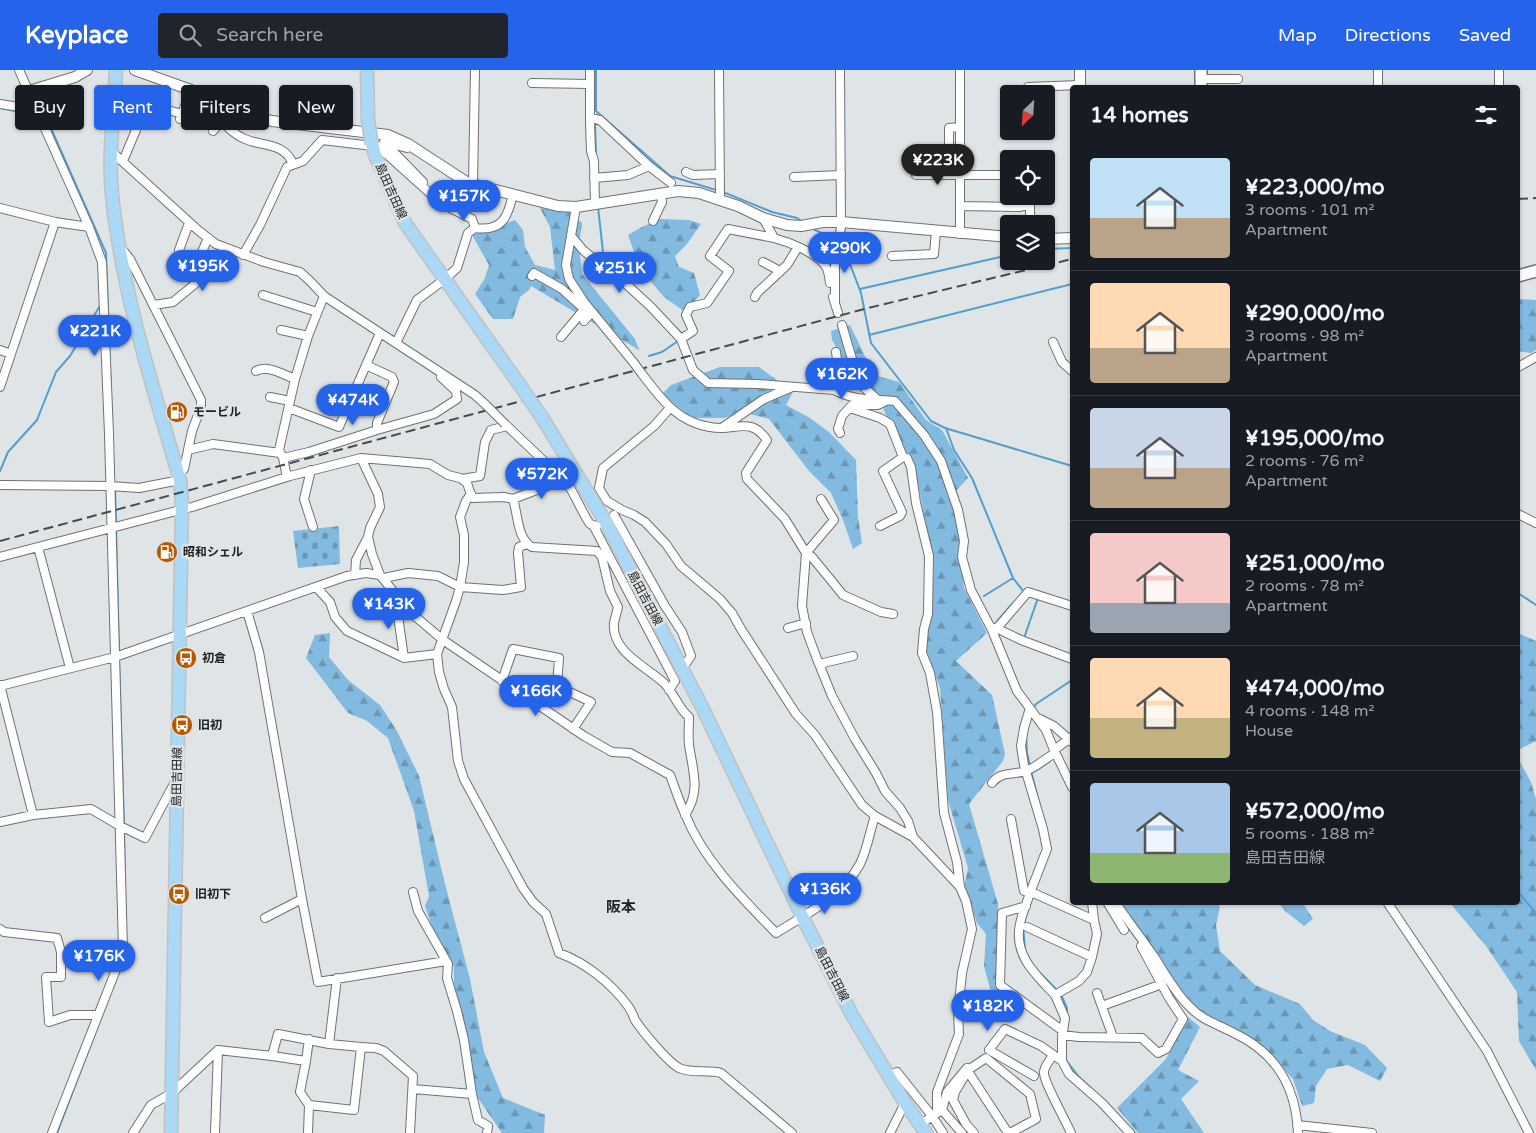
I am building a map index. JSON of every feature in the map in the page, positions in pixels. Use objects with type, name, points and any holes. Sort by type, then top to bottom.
[{"type":"main road","name":"島田吉田線","points":[[115,85],[116,70]]},
{"type":"main road","name":"島田吉田線","points":[[368,70],[368,121],[372,143],[375,155],[405,223],[519,384],[604,521],[703,708],[802,916],[852,1015],[905,1103],[930,1119]]},
{"type":"main road","name":"島田吉田線","points":[[113,130],[112,194],[124,280],[179,477],[182,509],[171,1133]]},
{"type":"main road","points":[[1520,275],[1536,271]]},
{"type":"street","points":[[19,70],[26,85]]},
{"type":"street","points":[[49,85],[75,77],[87,70]]},
{"type":"street","points":[[135,70],[181,86]]},
{"type":"street","points":[[473,184],[475,70]]},
{"type":"street","points":[[590,70],[590,118],[597,178],[597,204]]},
{"type":"street","points":[[719,70],[720,198]]},
{"type":"street","points":[[835,302],[835,265],[841,222],[840,70]]},
{"type":"street","points":[[960,70],[960,234]]},
{"type":"street","points":[[1080,70],[1080,85]]},
{"type":"street","points":[[1378,70],[1378,85]]},
{"type":"street","points":[[1498,70],[1499,85]]},
{"type":"street","points":[[1201,79],[1238,79]]},
{"type":"street","points":[[532,83],[590,84]]},
{"type":"street","points":[[1055,86],[1070,86]]},
{"type":"street","points":[[0,104],[15,106]]},
{"type":"street","points":[[590,118],[600,120],[649,166],[671,183]]},
{"type":"street","points":[[269,120],[388,136],[408,144],[473,184],[558,206],[576,207],[678,191],[720,198],[763,218],[787,225],[841,222],[1000,236]]},
{"type":"street","points":[[949,175],[949,128],[960,127]]},
{"type":"street","points":[[46,130],[90,227],[102,262],[123,949],[120,962],[52,1133]]},
{"type":"street","points":[[124,161],[136,130]]},
{"type":"street","points":[[233,130],[244,138],[272,146],[289,154],[293,164]]},
{"type":"street","points":[[243,254],[260,225],[287,167],[303,161],[322,140],[372,143],[442,204],[472,219],[475,228]]},
{"type":"street","points":[[408,144],[407,148],[384,142],[426,185],[432,196]]},
{"type":"street","points":[[112,152],[124,161],[189,223],[216,244],[300,272],[324,296],[475,395],[563,480],[575,495],[582,513],[590,524],[604,521],[622,510]]},
{"type":"street","points":[[597,178],[628,175],[649,166]]},
{"type":"street","points":[[686,172],[693,175],[720,174]]},
{"type":"street","points":[[794,177],[841,175]]},
{"type":"street","points":[[916,175],[1000,175]]},
{"type":"street","points":[[396,343],[417,300],[445,279],[456,268],[468,233],[475,228],[487,230],[498,226],[510,211],[513,194]]},
{"type":"street","points":[[653,221],[662,202],[662,194]]},
{"type":"street","points":[[961,206],[1020,207],[1030,204],[1030,215]]},
{"type":"street","points":[[576,207],[566,265],[568,279],[587,309],[634,363],[669,409],[694,423],[721,428],[742,425],[758,431],[767,440],[746,474],[747,479],[785,519],[806,553],[812,557],[842,595],[881,612],[893,614]]},
{"type":"street","points":[[0,208],[55,222],[90,227]]},
{"type":"street","points":[[763,218],[774,238]]},
{"type":"street","points":[[0,387],[55,222]]},
{"type":"street","points":[[179,250],[189,223]]},
{"type":"street","points":[[682,340],[692,331],[686,316],[690,307],[707,303],[729,271],[710,256],[728,229],[774,238],[798,246],[824,264],[829,272],[831,291],[838,313]]},
{"type":"street","points":[[892,256],[934,254],[936,231]]},
{"type":"street","points":[[572,237],[584,250],[650,306],[682,340],[694,370],[708,383],[758,384],[834,390],[860,400],[895,401],[924,435],[941,461],[958,510],[964,541],[962,557],[971,590],[994,629],[1017,691],[1046,730],[1054,752],[1070,783]]},
{"type":"street","points":[[154,305],[173,302],[201,280],[201,254],[208,238]]},
{"type":"street","points":[[1055,239],[1070,238]]},
{"type":"street","points":[[0,485],[139,488],[179,477],[184,469],[192,431],[201,407],[201,400],[130,259],[120,246]]},
{"type":"street","points":[[755,297],[787,264],[798,246]]},
{"type":"street","points":[[763,262],[780,271]]},
{"type":"street","points":[[532,276],[534,273],[562,289],[587,309]]},
{"type":"street","points":[[263,295],[317,312]]},
{"type":"street","points":[[287,477],[279,450],[295,379],[308,336],[324,296]]},
{"type":"street","points":[[584,321],[587,309]]},
{"type":"street","points":[[561,338],[587,309]]},
{"type":"street","points":[[842,325],[859,383],[878,400]]},
{"type":"street","points":[[281,330],[308,336]]},
{"type":"street","points":[[339,442],[339,427],[380,333]]},
{"type":"street","points":[[1052,342],[1062,362],[1070,369]]},
{"type":"street","points":[[0,350],[11,354]]},
{"type":"street","points":[[834,390],[839,374],[836,352]]},
{"type":"street","points":[[1520,366],[1536,356]]},
{"type":"street","points":[[188,450],[213,444],[282,456],[309,452],[434,414],[457,399],[456,391],[421,359]]},
{"type":"street","points":[[366,365],[392,377],[394,382],[377,423],[377,430]]},
{"type":"street","points":[[256,371],[260,368],[271,370],[295,379]]},
{"type":"street","points":[[721,428],[764,399],[793,387]]},
{"type":"street","points":[[270,397],[339,427]]},
{"type":"street","points":[[840,433],[838,428],[842,416],[852,405],[878,405],[888,400]]},
{"type":"street","points":[[850,408],[880,418],[890,424],[903,457],[907,458],[911,467],[916,503],[929,556],[928,614],[924,629],[922,653],[930,673],[937,712],[944,813],[957,862],[960,887],[966,901],[972,929],[962,973],[958,1013],[959,1034],[937,1092],[930,1119]]},
{"type":"street","points":[[669,409],[654,426],[604,468],[599,488],[607,501],[645,522],[666,544],[681,566],[720,599],[732,613],[796,714],[815,735],[862,805],[875,816],[913,837],[960,887]]},
{"type":"street","points":[[462,479],[480,476],[484,442],[491,430],[506,425]]},
{"type":"street","points":[[880,526],[900,516],[902,512],[883,471],[903,457]]},
{"type":"street","points":[[0,557],[182,509],[311,470],[361,458],[430,464],[448,475],[462,479],[467,483],[472,498],[504,497],[514,499],[563,480]]},
{"type":"street","points":[[355,575],[356,560],[380,507],[378,494],[361,458]]},
{"type":"street","points":[[311,470],[304,499],[313,527]]},
{"type":"street","points":[[471,494],[460,517],[464,544],[464,562],[460,588],[437,654],[444,690],[452,706],[458,761],[464,780],[522,888],[546,914],[559,953],[576,960],[614,988],[630,1007],[636,1020],[662,1052],[678,1067],[685,1070],[713,1070],[721,1073],[792,1133]]},
{"type":"street","points":[[514,499],[520,530],[526,544],[532,547],[597,551],[602,556],[610,591],[618,608],[614,624],[618,641],[628,656],[666,684],[682,711],[689,718],[689,743],[695,779],[692,804],[685,815]]},
{"type":"street","points":[[821,499],[834,520],[806,553],[802,606],[806,623],[819,664],[832,696],[885,791],[900,808],[908,821],[913,837]]},
{"type":"street","points":[[1520,515],[1536,523]]},
{"type":"street","points":[[604,521],[675,681],[669,690]]},
{"type":"street","points":[[368,537],[382,576],[410,612],[443,640],[573,729],[612,752],[630,753],[670,775],[685,815],[708,856],[734,890],[776,933],[835,894],[848,881],[860,864],[875,816]]},
{"type":"street","points":[[33,814],[0,686],[115,657],[347,576],[366,573],[382,576],[408,573],[438,576],[460,588],[503,590],[521,588],[518,554],[519,547],[526,544]]},
{"type":"street","points":[[38,547],[70,668]]},
{"type":"street","points":[[316,587],[330,602],[335,617],[347,631],[404,658],[437,654]]},
{"type":"street","points":[[994,629],[1026,594],[1070,605]]},
{"type":"street","points":[[401,602],[398,616],[404,658]]},
{"type":"street","points":[[247,612],[259,652],[318,982],[446,961]]},
{"type":"street","points":[[788,628],[806,623]]},
{"type":"street","points":[[994,629],[1070,658]]},
{"type":"street","points":[[502,681],[513,649],[559,658],[557,686],[591,702],[573,729]]},
{"type":"street","points":[[819,664],[852,656]]},
{"type":"street","points":[[689,718],[703,708]]},
{"type":"street","points":[[1034,713],[1070,738]]},
{"type":"street","points":[[1034,713],[1024,728],[1021,746],[1044,829],[1047,849],[1033,893],[1026,906],[1020,925],[1021,950],[1030,969],[1055,995],[1064,1018],[1065,1034],[1062,1061]]},
{"type":"street","points":[[992,784],[996,778],[1007,773],[1027,771],[1070,740]]},
{"type":"street","points":[[0,822],[33,814],[91,809],[145,838],[178,776]]},
{"type":"street","points":[[1011,819],[1024,891],[1033,893],[1094,920]]},
{"type":"street","points":[[414,892],[418,911],[448,964],[447,978],[464,1040],[472,1094],[478,1120],[488,1126],[487,1133]]},
{"type":"street","points":[[265,918],[302,899]]},
{"type":"street","points":[[1055,995],[1079,981],[1087,972],[1097,934],[1092,905]]},
{"type":"street","points":[[1109,905],[1124,930]]},
{"type":"street","points":[[1117,905],[1171,984],[1191,1009],[1204,1019],[1253,1042],[1280,1071],[1292,1093],[1297,1129],[1372,1133]]},
{"type":"street","points":[[1390,905],[1487,1051],[1529,1133]]},
{"type":"street","points":[[1026,906],[1002,913],[1000,985],[1065,1034],[1142,1038],[1158,1053],[1166,1049],[1183,1019],[1135,937],[1136,933]]},
{"type":"street","points":[[1027,927],[1092,957]]},
{"type":"street","points":[[0,929],[4,932],[57,938],[61,952],[62,977],[46,978],[49,1022],[70,1015],[98,1015]]},
{"type":"street","points":[[329,1044],[337,978]]},
{"type":"street","points":[[1102,1006],[1162,984]]},
{"type":"street","points":[[1097,993],[1113,1037]]},
{"type":"street","points":[[930,1119],[947,1092],[965,1071],[990,1050],[1005,1029],[1041,1046],[1062,1061],[1070,1074],[1102,1103],[1130,1133]]},
{"type":"street","points":[[272,1056],[278,1034],[329,1044],[376,1048],[384,1051],[414,1076],[410,1133]]},
{"type":"street","points":[[308,1133],[309,1105],[300,1092],[309,1039]]},
{"type":"street","points":[[309,1105],[354,1110],[361,1047]]},
{"type":"street","points":[[215,1133],[218,1050]]},
{"type":"street","points":[[133,1133],[151,1105],[172,1093],[218,1050],[306,1061]]},
{"type":"street","points":[[990,1050],[1034,1076]]},
{"type":"street","points":[[1053,1056],[1043,1070],[1044,1081],[1064,1116],[1071,1133]]},
{"type":"street","points":[[965,1071],[969,1073],[1009,1133],[1036,1119],[1030,1094],[986,1058],[965,1071],[953,1100],[966,1124],[974,1133]]},
{"type":"street","points":[[889,1077],[897,1072],[930,1119],[943,1133]]},
{"type":"street","points":[[413,1089],[472,1094]]},
{"type":"street","points":[[890,1133],[905,1103]]},
{"type":"street","points":[[930,1119],[962,1133]]},
{"type":"green space","points":[[540,208],[569,212],[582,223],[579,245],[582,274],[635,339],[639,350],[531,286],[520,297],[513,319],[493,319],[475,294],[485,278],[489,265],[472,235],[480,226],[498,226],[515,220],[523,230],[525,247],[535,265],[555,270],[550,227]]},
{"type":"green space","points":[[660,219],[689,220],[701,224],[687,244],[675,256],[679,267],[694,273],[700,295],[685,312],[664,297],[640,269],[628,235]]},
{"type":"green space","points":[[1520,299],[1536,300],[1536,350],[1531,353],[1520,351]]},
{"type":"green space","points":[[850,325],[874,375],[899,382],[926,420],[942,430],[968,478],[956,491],[964,588],[987,633],[956,661],[992,695],[1005,754],[1003,761],[969,804],[998,904],[1000,998],[994,1004],[984,966],[986,934],[977,923],[964,887],[968,868],[948,800],[940,688],[926,652],[934,566],[918,484],[906,452],[885,413],[878,394],[849,369],[832,340],[831,331]]},
{"type":"green space","points":[[720,367],[759,367],[793,392],[786,405],[810,418],[829,432],[856,460],[858,517],[862,543],[853,549],[831,493],[809,471],[769,419],[743,412],[724,418],[692,418],[662,394],[671,385]]},
{"type":"green space","points":[[339,526],[340,564],[298,568],[293,531]]},
{"type":"green space","points":[[330,633],[329,657],[348,680],[380,705],[397,731],[419,776],[470,979],[484,1052],[503,1098],[545,1115],[544,1133],[502,1133],[475,1094],[454,983],[454,967],[439,947],[425,906],[429,896],[414,811],[388,738],[367,721],[348,713],[306,658],[315,635]]},
{"type":"green space","points":[[1520,634],[1536,641],[1536,741],[1520,749]]},
{"type":"green space","points":[[1520,762],[1531,782],[1536,799],[1536,1070],[1519,1041],[1517,992],[1486,946],[1452,905],[1520,905]]},
{"type":"green space","points":[[1122,905],[1218,905],[1220,907],[1216,925],[1220,951],[1255,985],[1300,1004],[1313,1020],[1330,1031],[1365,1045],[1387,1068],[1380,1081],[1348,1065],[1327,1069],[1316,1086],[1314,1103],[1302,1106],[1293,1079],[1258,1042],[1200,1011],[1178,987]]},
{"type":"green space","points":[[1280,905],[1304,905],[1313,919],[1304,926]]},
{"type":"green space","points":[[1188,1017],[1200,1027],[1178,1070],[1199,1081],[1181,1099],[1204,1133],[1138,1133],[1117,1108],[1166,1059]]},
{"type":"waterway","points":[[596,70],[596,111],[670,176],[716,190]]},
{"type":"waterway","points":[[0,108],[15,111]]},
{"type":"waterway","points":[[595,122],[596,155]]},
{"type":"waterway","points":[[52,130],[106,253],[114,483]]},
{"type":"waterway","points":[[723,192],[772,212],[797,218],[803,222]]},
{"type":"waterway","points":[[598,207],[604,261],[631,284]]},
{"type":"waterway","points":[[813,229],[836,240]]},
{"type":"waterway","points":[[842,243],[861,293],[871,343],[931,421],[945,428],[1070,465]]},
{"type":"waterway","points":[[1055,249],[1070,248]]},
{"type":"waterway","points":[[860,289],[1000,257]]},
{"type":"waterway","points":[[869,335],[1070,285]]},
{"type":"waterway","points":[[0,471],[8,452],[37,420],[56,372],[70,356],[101,304]]},
{"type":"waterway","points":[[672,324],[683,335]]},
{"type":"waterway","points":[[649,356],[662,352],[678,341]]},
{"type":"waterway","points":[[946,428],[954,450],[972,478],[1013,578],[1024,592]]},
{"type":"waterway","points":[[115,488],[116,523]]},
{"type":"waterway","points":[[116,528],[119,653]]},
{"type":"waterway","points":[[984,596],[1013,578]]},
{"type":"waterway","points":[[1520,594],[1536,605]]},
{"type":"waterway","points":[[1024,638],[1038,598]]},
{"type":"waterway","points":[[994,625],[1012,604]]},
{"type":"waterway","points":[[119,658],[124,826]]},
{"type":"waterway","points":[[1033,710],[1036,704],[1070,681]]},
{"type":"waterway","points":[[1026,736],[1030,766]]},
{"type":"waterway","points":[[1031,771],[1042,814]]},
{"type":"waterway","points":[[124,831],[126,951]]},
{"type":"waterway","points":[[1520,894],[1536,913]]},
{"type":"waterway","points":[[1025,919],[1029,907]]},
{"type":"waterway","points":[[1023,926],[1025,949]]},
{"type":"waterway","points":[[1037,970],[1058,991]]},
{"type":"waterway","points":[[1061,995],[1067,1008],[1067,1014]]},
{"type":"waterway","points":[[57,1133],[99,1023]]},
{"type":"waterway","points":[[1066,1038],[1066,1060],[1079,1077],[1093,1090]]},
{"type":"waterway","points":[[1108,1104],[1135,1133]]},
{"type":"railway","points":[[1520,199],[1536,198]]},
{"type":"railway","points":[[0,541],[868,308],[1070,259]]},
{"type":"place","name":"モービル","points":[[177,412]]},
{"type":"place","name":"昭和シェル","points":[[167,552]]},
{"type":"place","name":"初倉","points":[[186,658]]},
{"type":"place","name":"旧初","points":[[182,725]]},
{"type":"place","name":"旧初下","points":[[179,894]]},
{"type":"district","name":"阪本","points":[[621,907]]}]
